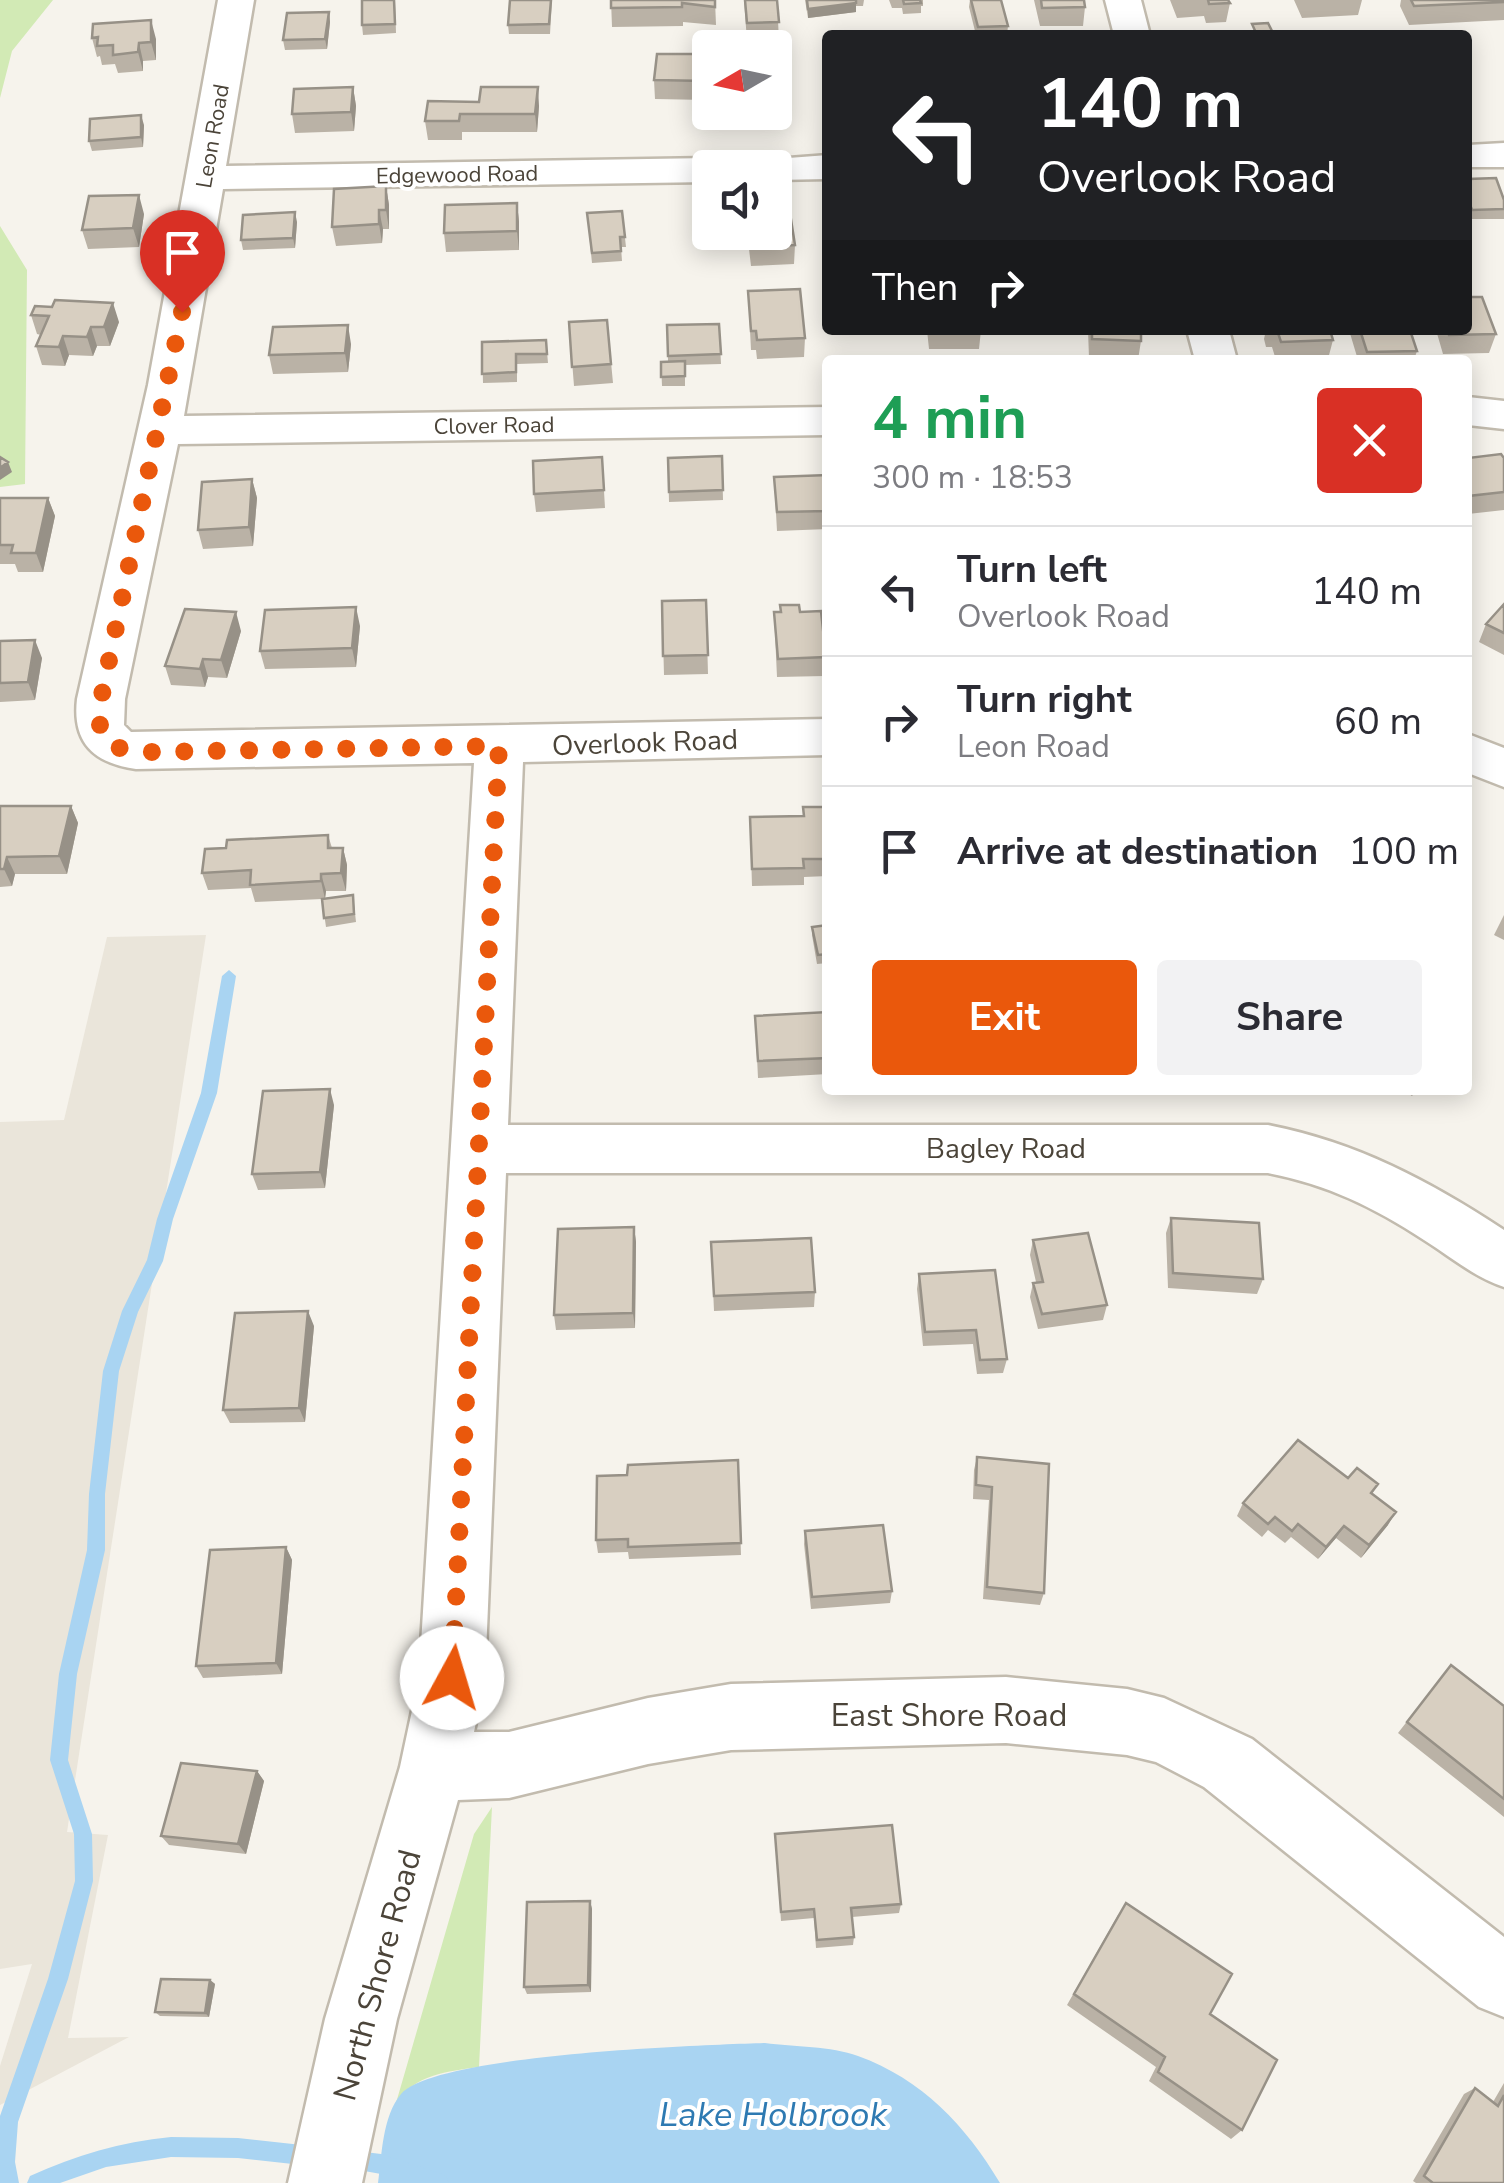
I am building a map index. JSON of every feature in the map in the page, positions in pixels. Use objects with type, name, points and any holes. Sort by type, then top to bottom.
[{"type":"street","name":"Leon Road","points":[[106,741],[98,717],[101,699],[160,430],[236,0]]},
{"type":"street","points":[[1123,0],[1131,30]]},
{"type":"street","points":[[1472,156],[1504,156]]},
{"type":"street","points":[[792,168],[822,168]]},
{"type":"street","name":"Edgewood Road","points":[[205,178],[692,170]]},
{"type":"street","points":[[1472,411],[1504,415]]},
{"type":"street","name":"Clover Road","points":[[160,430],[822,420]]},
{"type":"street","name":"Overlook Road","points":[[106,741],[116,748],[150,752],[822,737]]},
{"type":"street","name":"North Shore Road","points":[[324,2183],[378,1952],[434,1768],[452,1678],[499,746]]},
{"type":"street","points":[[1472,754],[1504,769]]},
{"type":"street","name":"Bagley Road","points":[[478,1149],[1268,1149],[1330,1160],[1363,1174],[1418,1204],[1504,1262]]},
{"type":"street","name":"East Shore Road","points":[[434,1768],[509,1765],[648,1730],[731,1718],[1006,1710],[1127,1722],[1164,1732],[1228,1764],[1504,1982]]},
{"type":"shaded area","points":[[206,935],[67,1832],[108,1835],[68,2038],[129,2037],[0,2105],[0,2066],[32,1964],[0,1969],[0,1122],[64,1120],[107,937]]},
{"type":"green space","points":[[0,0],[53,0],[12,51],[0,98]]},
{"type":"green space","points":[[0,226],[27,270],[25,484],[0,487]]},
{"type":"green space","points":[[492,1807],[479,2067],[422,2080],[396,2103],[474,1834]]},
{"type":"water","name":"Lake Holbrook","points":[[765,2043],[847,2053],[902,2078],[957,2124],[1000,2183],[378,2183],[390,2114],[401,2094],[424,2080],[464,2069],[573,2054]]},
{"type":"building","points":[[362,0],[394,0],[395,24],[362,25]]},
{"type":"building","points":[[510,0],[551,0],[549,24],[508,25]]},
{"type":"building","points":[[611,0],[715,0],[715,7],[682,3],[682,7],[611,8]]},
{"type":"building","points":[[745,0],[777,0],[779,22],[747,23]]},
{"type":"building","points":[[807,0],[856,0],[856,3],[808,9]]},
{"type":"building","points":[[971,0],[1001,0],[1008,26],[978,27]]},
{"type":"building","points":[[1041,0],[1084,0],[1085,7],[1042,8]]},
{"type":"building","points":[[1208,0],[1228,0],[1230,3],[1209,4]]},
{"type":"building","points":[[1411,0],[1504,0],[1504,2],[1414,6]]},
{"type":"building","points":[[329,12],[325,39],[283,40],[287,13]]},
{"type":"building","points":[[151,20],[151,42],[139,43],[138,52],[113,55],[113,45],[97,46],[98,37],[92,38],[93,24]]},
{"type":"building","points":[[1268,23],[1272,30],[1255,30],[1252,24]]},
{"type":"building","points":[[657,54],[692,54],[692,81],[654,80]]},
{"type":"building","points":[[353,87],[351,112],[292,114],[294,89]]},
{"type":"building","points":[[481,87],[538,87],[535,114],[460,114],[459,121],[425,121],[428,101],[479,102]]},
{"type":"building","points":[[141,115],[141,137],[89,141],[90,119]]},
{"type":"building","points":[[1496,178],[1504,209],[1472,210],[1472,179]]},
{"type":"building","points":[[386,186],[386,210],[379,210],[379,224],[332,227],[334,189]]},
{"type":"building","points":[[139,195],[133,228],[82,230],[89,196]]},
{"type":"building","points":[[517,203],[517,231],[444,233],[445,205]]},
{"type":"building","points":[[622,211],[625,237],[620,237],[621,251],[592,253],[587,213]]},
{"type":"building","points":[[295,212],[293,238],[241,240],[243,215]]},
{"type":"building","points":[[800,289],[805,338],[757,340],[756,331],[751,331],[748,291]]},
{"type":"building","points":[[1472,297],[1482,297],[1496,334],[1472,335]]},
{"type":"building","points":[[55,300],[113,303],[104,327],[91,327],[87,337],[63,336],[59,347],[36,346],[49,316],[31,315],[35,306],[52,307]]},
{"type":"building","points":[[607,320],[611,364],[572,367],[569,322]]},
{"type":"building","points":[[719,324],[721,354],[668,356],[667,325]]},
{"type":"building","points":[[348,325],[345,353],[269,355],[273,327]]},
{"type":"building","points":[[1092,335],[1141,335],[1141,341],[1092,339]]},
{"type":"building","points":[[1279,335],[1332,335],[1333,340],[1281,342]]},
{"type":"building","points":[[1362,335],[1412,335],[1417,351],[1367,352]]},
{"type":"building","points":[[546,340],[547,354],[516,354],[516,372],[482,374],[482,342]]},
{"type":"building","points":[[685,361],[685,376],[661,377],[661,362]]},
{"type":"building","points":[[1501,454],[1504,492],[1472,496],[1472,458]]},
{"type":"building","points":[[722,456],[723,490],[669,492],[668,458]]},
{"type":"building","points":[[602,457],[604,490],[534,494],[533,461]]},
{"type":"building","points":[[822,475],[822,511],[777,512],[774,477]]},
{"type":"building","points":[[252,479],[249,527],[198,530],[202,482]]},
{"type":"building","points":[[0,498],[48,498],[36,553],[11,553],[13,545],[0,545]]},
{"type":"building","points":[[706,600],[708,655],[663,656],[662,601]]},
{"type":"building","points":[[1504,604],[1504,633],[1486,624]]},
{"type":"building","points":[[780,605],[799,605],[800,612],[821,611],[822,657],[778,659],[774,612],[781,612]]},
{"type":"building","points":[[356,607],[352,648],[260,651],[265,610]]},
{"type":"building","points":[[185,609],[236,612],[221,660],[203,659],[200,669],[165,666]]},
{"type":"building","points":[[35,640],[28,682],[0,683],[0,641]]},
{"type":"building","points":[[0,806],[71,806],[59,856],[7,857],[4,869],[0,869]]},
{"type":"building","points":[[803,807],[822,807],[822,859],[803,859],[804,868],[752,869],[750,817],[804,816]]},
{"type":"building","points":[[328,835],[328,848],[343,848],[341,873],[321,874],[321,881],[250,885],[251,870],[202,873],[205,849],[226,848],[227,840]]},
{"type":"building","points":[[353,895],[354,914],[324,918],[322,899]]},
{"type":"building","points":[[822,926],[822,955],[818,955],[812,927]]},
{"type":"building","points":[[822,1012],[822,1058],[758,1061],[755,1016]]},
{"type":"building","points":[[330,1089],[320,1172],[252,1174],[263,1091]]},
{"type":"building","points":[[1171,1218],[1259,1223],[1263,1279],[1173,1273]]},
{"type":"building","points":[[634,1227],[633,1313],[554,1315],[558,1229]]},
{"type":"building","points":[[1088,1233],[1107,1305],[1042,1314],[1033,1283],[1043,1282],[1033,1240]]},
{"type":"building","points":[[811,1238],[815,1292],[714,1296],[711,1242]]},
{"type":"building","points":[[995,1270],[1007,1359],[980,1360],[976,1330],[925,1332],[919,1274]]},
{"type":"building","points":[[308,1311],[299,1408],[223,1410],[235,1313]]},
{"type":"building","points":[[1298,1440],[1348,1478],[1357,1468],[1378,1484],[1371,1493],[1396,1512],[1369,1545],[1344,1526],[1326,1547],[1298,1524],[1292,1531],[1275,1517],[1268,1524],[1243,1503]]},
{"type":"building","points":[[977,1457],[1049,1464],[1044,1593],[987,1587],[992,1487],[976,1485]]},
{"type":"building","points":[[738,1460],[741,1543],[628,1547],[628,1539],[596,1540],[597,1476],[627,1475],[628,1465]]},
{"type":"building","points":[[883,1525],[892,1591],[812,1597],[805,1531]]},
{"type":"building","points":[[286,1547],[276,1663],[196,1666],[210,1550]]},
{"type":"building","points":[[1451,1665],[1504,1706],[1504,1799],[1407,1722]]},
{"type":"building","points":[[181,1763],[257,1771],[238,1844],[161,1836]]},
{"type":"building","points":[[892,1825],[901,1904],[851,1908],[854,1937],[817,1940],[814,1909],[781,1912],[775,1834]]},
{"type":"building","points":[[590,1901],[588,1985],[524,1987],[527,1902]]},
{"type":"building","points":[[1126,1903],[1232,1974],[1210,2014],[1277,2060],[1242,2130],[1158,2072],[1165,2057],[1074,1994]]},
{"type":"building","points":[[161,1979],[210,1980],[205,2013],[155,2012]]},
{"type":"building","points":[[1475,2088],[1498,2106],[1504,2095],[1504,2183],[1433,2183],[1424,2176]]},
{"type":"waterway","points":[[9,2183],[5,2162],[8,2122],[58,1979],[84,1881],[83,1834],[59,1760],[68,1674],[96,1550],[97,1494],[111,1371],[130,1311],[155,1261],[165,1219],[209,1093],[229,976]]},
{"type":"waterway","points":[[37,2183],[72,2168],[139,2150],[238,2148],[311,2156]]},
{"type":"waterway","points":[[349,2160],[381,2164],[439,2183]]},
{"type":"route","points":[[182,312],[170,385],[101,699],[98,717],[106,741],[132,752],[499,746],[452,1678]]}]
